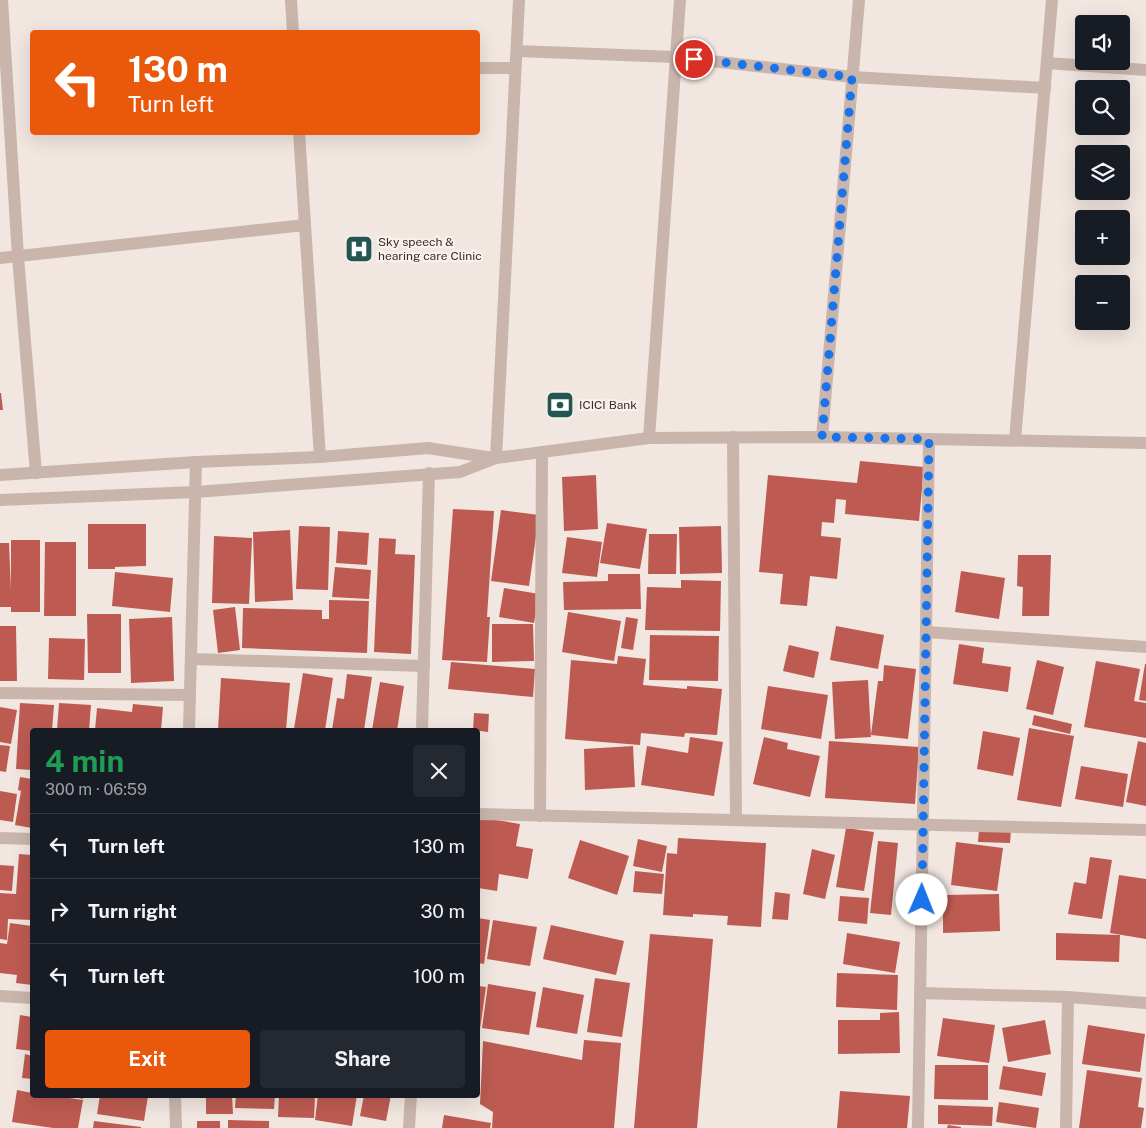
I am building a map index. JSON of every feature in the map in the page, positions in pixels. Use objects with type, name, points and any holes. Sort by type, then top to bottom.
[{"type":"street","points":[[2,0],[18,257],[36,473]]},
{"type":"street","points":[[291,0],[293,30]]},
{"type":"street","points":[[496,458],[519,0]]},
{"type":"street","points":[[649,438],[680,0]]},
{"type":"street","points":[[822,437],[859,0]]},
{"type":"street","points":[[1015,440],[1052,0]]},
{"type":"street","points":[[517,50],[675,57],[852,77],[1045,88]]},
{"type":"street","points":[[1047,63],[1146,70]]},
{"type":"street","points":[[480,68],[515,68]]},
{"type":"street","points":[[299,135],[320,457]]},
{"type":"street","points":[[0,258],[305,225]]},
{"type":"street","points":[[733,437],[736,820]]},
{"type":"street","points":[[0,500],[195,492],[460,472],[496,458],[649,438],[822,437],[1146,443]]},
{"type":"street","points":[[918,1128],[929,439]]},
{"type":"street","points":[[0,475],[196,462],[320,457],[428,448],[496,458]]},
{"type":"street","points":[[540,816],[542,452]]},
{"type":"street","points":[[189,728],[196,462]]},
{"type":"street","points":[[422,728],[429,473]]},
{"type":"street","points":[[926,632],[1146,647]]},
{"type":"street","points":[[192,659],[424,666]]},
{"type":"street","points":[[0,693],[190,695]]},
{"type":"street","points":[[480,814],[1146,830]]},
{"type":"street","points":[[0,838],[30,839]]},
{"type":"street","points":[[920,993],[1068,997],[1146,1004]]},
{"type":"street","points":[[0,996],[30,998]]},
{"type":"street","points":[[1066,1128],[1068,997]]},
{"type":"street","points":[[175,1098],[176,1128]]},
{"type":"street","points":[[409,1128],[411,1098]]},
{"type":"building","points":[[1,393],[3,410],[0,410]]},
{"type":"building","points":[[860,461],[924,467],[919,521],[845,514],[846,500],[836,499],[834,523],[822,522],[821,536],[841,538],[837,579],[810,576],[807,606],[780,604],[783,574],[759,572],[768,475],[857,483]]},
{"type":"building","points":[[596,475],[598,529],[564,531],[562,477]]},
{"type":"building","points":[[453,509],[494,511],[487,617],[490,617],[487,662],[442,660]]},
{"type":"building","points":[[501,510],[539,515],[529,586],[491,581]]},
{"type":"building","points":[[607,523],[647,529],[640,569],[600,563]]},
{"type":"building","points":[[88,524],[146,524],[146,566],[88,569]]},
{"type":"building","points":[[299,526],[330,527],[328,590],[296,589]]},
{"type":"building","points":[[721,526],[722,573],[680,574],[679,527]]},
{"type":"building","points":[[290,530],[293,600],[255,602],[253,532]]},
{"type":"building","points":[[338,531],[369,533],[367,565],[336,563]]},
{"type":"building","points":[[649,534],[677,534],[676,574],[648,574]]},
{"type":"building","points":[[214,536],[252,538],[249,604],[212,603]]},
{"type":"building","points":[[567,537],[602,542],[597,577],[562,573]]},
{"type":"building","points":[[379,538],[396,539],[395,554],[415,555],[411,654],[374,652]]},
{"type":"building","points":[[11,540],[40,540],[40,612],[11,612],[11,607],[0,607],[0,543],[9,543],[11,590]]},
{"type":"building","points":[[45,542],[76,542],[76,616],[44,616]]},
{"type":"building","points":[[1018,555],[1051,555],[1049,616],[1022,616],[1023,587],[1017,586]]},
{"type":"building","points":[[335,567],[371,570],[369,599],[332,597]]},
{"type":"building","points":[[961,571],[1005,578],[999,619],[955,612]]},
{"type":"building","points":[[115,572],[173,578],[170,612],[112,606]]},
{"type":"building","points":[[608,574],[640,574],[641,609],[564,610],[563,582],[608,581]]},
{"type":"building","points":[[681,580],[721,581],[720,631],[645,630],[647,587],[681,588]]},
{"type":"building","points":[[504,588],[539,594],[534,623],[499,617]]},
{"type":"building","points":[[329,600],[369,601],[367,653],[242,648],[243,608],[322,610],[322,619],[329,619]]},
{"type":"building","points":[[235,607],[240,650],[218,653],[213,610]]},
{"type":"building","points":[[568,612],[621,621],[614,661],[562,652]]},
{"type":"building","points":[[87,614],[121,614],[121,673],[88,673]]},
{"type":"building","points":[[172,617],[174,681],[131,683],[129,619]]},
{"type":"building","points":[[626,617],[638,619],[633,650],[621,648]]},
{"type":"building","points":[[492,624],[533,624],[534,661],[492,662]]},
{"type":"building","points":[[0,626],[16,626],[17,681],[0,681]]},
{"type":"building","points":[[836,626],[884,635],[878,669],[830,660]]},
{"type":"building","points":[[650,635],[719,636],[718,681],[649,680]]},
{"type":"building","points":[[49,638],[85,639],[84,680],[48,679]]},
{"type":"building","points":[[959,644],[984,648],[982,663],[1011,667],[1008,692],[953,684]]},
{"type":"building","points":[[789,645],[819,652],[814,678],[783,671]]},
{"type":"building","points":[[618,656],[646,659],[643,685],[687,689],[687,686],[722,689],[717,735],[685,733],[684,737],[641,733],[640,745],[565,739],[571,660],[617,664]]},
{"type":"building","points":[[1037,660],[1064,667],[1053,715],[1026,709]]},
{"type":"building","points":[[1096,661],[1140,669],[1134,701],[1146,703],[1146,738],[1084,727]]},
{"type":"building","points":[[451,662],[535,669],[533,697],[448,689]]},
{"type":"building","points":[[1146,664],[1146,701],[1139,700]]},
{"type":"building","points":[[884,665],[916,669],[908,739],[871,735],[878,681],[883,681]]},
{"type":"building","points":[[303,673],[333,678],[325,728],[294,728]]},
{"type":"building","points":[[347,674],[372,677],[364,728],[332,728],[337,698],[344,699]]},
{"type":"building","points":[[221,678],[290,683],[286,728],[218,728]]},
{"type":"building","points":[[868,680],[871,737],[835,739],[832,682]]},
{"type":"building","points":[[380,682],[404,686],[397,728],[372,728]]},
{"type":"building","points":[[768,686],[828,695],[821,739],[761,729]]},
{"type":"building","points":[[20,703],[54,705],[52,728],[30,728],[30,770],[16,769]]},
{"type":"building","points":[[59,703],[91,705],[89,728],[57,728]]},
{"type":"building","points":[[133,704],[163,707],[161,728],[95,728],[97,708],[132,712]]},
{"type":"building","points":[[0,707],[17,710],[11,744],[0,742]]},
{"type":"building","points":[[474,713],[489,714],[488,732],[480,731],[480,728],[473,728]]},
{"type":"building","points":[[1034,715],[1072,724],[1070,734],[1032,725]]},
{"type":"building","points":[[1029,728],[1074,736],[1061,807],[1017,800]]},
{"type":"building","points":[[983,731],[1020,738],[1013,776],[977,769]]},
{"type":"building","points":[[690,737],[723,742],[714,796],[641,785],[647,746],[688,753]]},
{"type":"building","points":[[764,737],[788,743],[787,749],[820,756],[810,797],[753,784]]},
{"type":"building","points":[[829,741],[919,747],[915,804],[825,798]]},
{"type":"building","points":[[1138,741],[1146,743],[1146,806],[1126,802]]},
{"type":"building","points":[[0,745],[10,746],[6,772],[0,771]]},
{"type":"building","points":[[633,746],[635,787],[585,790],[584,749]]},
{"type":"building","points":[[1081,766],[1128,774],[1123,807],[1075,799]]},
{"type":"building","points":[[20,777],[30,779],[30,828],[15,825],[21,791],[18,790]]},
{"type":"building","points":[[0,791],[17,794],[13,822],[0,820]]},
{"type":"building","points":[[480,817],[520,824],[516,846],[533,849],[528,879],[499,874],[497,891],[480,888]]},
{"type":"building","points":[[846,828],[874,832],[864,891],[836,887]]},
{"type":"building","points":[[979,829],[1011,830],[1010,843],[978,842]]},
{"type":"building","points":[[678,838],[766,843],[761,927],[727,925],[728,916],[693,914],[693,917],[663,915],[667,853],[677,854]]},
{"type":"building","points":[[638,839],[667,846],[662,872],[633,866]]},
{"type":"building","points":[[580,840],[629,856],[617,895],[568,878]]},
{"type":"building","points":[[878,841],[898,843],[891,915],[870,913]]},
{"type":"building","points":[[956,842],[1003,848],[997,891],[951,885]]},
{"type":"building","points":[[812,849],[835,855],[825,899],[803,894]]},
{"type":"building","points":[[19,854],[30,855],[30,920],[8,919],[7,940],[0,939],[0,893],[16,894]]},
{"type":"building","points":[[1090,857],[1112,860],[1102,919],[1068,914],[1074,882],[1086,884]]},
{"type":"building","points":[[0,865],[14,866],[12,891],[0,890]]},
{"type":"building","points":[[635,871],[664,874],[662,894],[633,892]]},
{"type":"building","points":[[1119,875],[1146,879],[1146,939],[1110,933]]},
{"type":"building","points":[[775,892],[790,894],[788,920],[772,919]]},
{"type":"building","points":[[999,894],[1000,931],[943,933],[943,895]]},
{"type":"building","points":[[840,896],[869,898],[867,924],[838,921]]},
{"type":"building","points":[[480,918],[490,920],[484,964],[480,963]]},
{"type":"building","points":[[493,920],[537,927],[530,966],[487,959]]},
{"type":"building","points":[[10,923],[30,926],[30,985],[16,983],[17,975],[0,973],[0,943],[7,944]]},
{"type":"building","points":[[551,925],[624,941],[616,975],[543,959]]},
{"type":"building","points":[[847,933],[900,942],[895,973],[843,964]]},
{"type":"building","points":[[1056,933],[1120,935],[1119,962],[1056,960]]},
{"type":"building","points":[[650,934],[713,939],[697,1128],[634,1128]]},
{"type":"building","points":[[837,973],[898,975],[897,1010],[836,1007]]},
{"type":"building","points":[[595,978],[630,983],[622,1037],[587,1032]]},
{"type":"building","points":[[488,984],[536,992],[529,1035],[482,1028]]},
{"type":"building","points":[[480,986],[486,987],[480,1029]]},
{"type":"building","points":[[543,987],[584,995],[577,1034],[536,1027]]},
{"type":"building","points":[[899,1012],[900,1053],[838,1054],[838,1020],[880,1020],[880,1013]]},
{"type":"building","points":[[20,1015],[30,1017],[30,1051],[16,1049]]},
{"type":"building","points":[[943,1018],[995,1025],[989,1063],[937,1056]]},
{"type":"building","points":[[1045,1020],[1051,1054],[1008,1062],[1002,1028]]},
{"type":"building","points":[[1088,1025],[1145,1034],[1140,1072],[1082,1064]]},
{"type":"building","points":[[584,1040],[621,1043],[614,1128],[492,1128],[493,1112],[480,1104],[483,1041],[582,1060]]},
{"type":"building","points":[[25,1054],[30,1055],[30,1079],[22,1078]]},
{"type":"building","points":[[935,1065],[988,1065],[988,1100],[934,1099]]},
{"type":"building","points":[[1003,1066],[1046,1073],[1042,1096],[999,1089]]},
{"type":"building","points":[[1087,1070],[1142,1078],[1138,1107],[1144,1108],[1141,1128],[1079,1128]]},
{"type":"building","points":[[17,1090],[30,1093],[30,1098],[83,1100],[78,1128],[53,1128],[12,1122]]},
{"type":"building","points":[[840,1091],[910,1096],[907,1128],[837,1128]]},
{"type":"building","points":[[100,1098],[148,1098],[144,1121],[97,1114]]},
{"type":"building","points":[[206,1098],[232,1098],[233,1114],[206,1114]]},
{"type":"building","points":[[236,1098],[275,1098],[274,1109],[235,1108]]},
{"type":"building","points":[[279,1098],[315,1098],[314,1118],[278,1117]]},
{"type":"building","points":[[318,1098],[357,1098],[352,1126],[315,1120]]},
{"type":"building","points":[[363,1098],[390,1098],[386,1121],[360,1116]]},
{"type":"building","points":[[999,1102],[1039,1108],[1036,1128],[996,1122]]},
{"type":"building","points":[[938,1105],[993,1107],[992,1126],[938,1124]]},
{"type":"building","points":[[444,1115],[491,1123],[490,1128],[442,1128]]},
{"type":"building","points":[[228,1120],[269,1121],[269,1128],[228,1128]]},
{"type":"building","points":[[94,1121],[141,1127],[141,1128],[93,1128]]},
{"type":"building","points":[[197,1121],[220,1121],[220,1128],[197,1128]]},
{"type":"building","points":[[948,1125],[961,1127],[961,1128],[947,1128]]},
{"type":"place","name":"Sky speech & hearing care Clinic","points":[[359,249]]},
{"type":"place","name":"ICICI Bank","points":[[560,405]]},
{"type":"route","points":[[694,59],[852,77],[822,437],[929,439],[922,900]]}]
